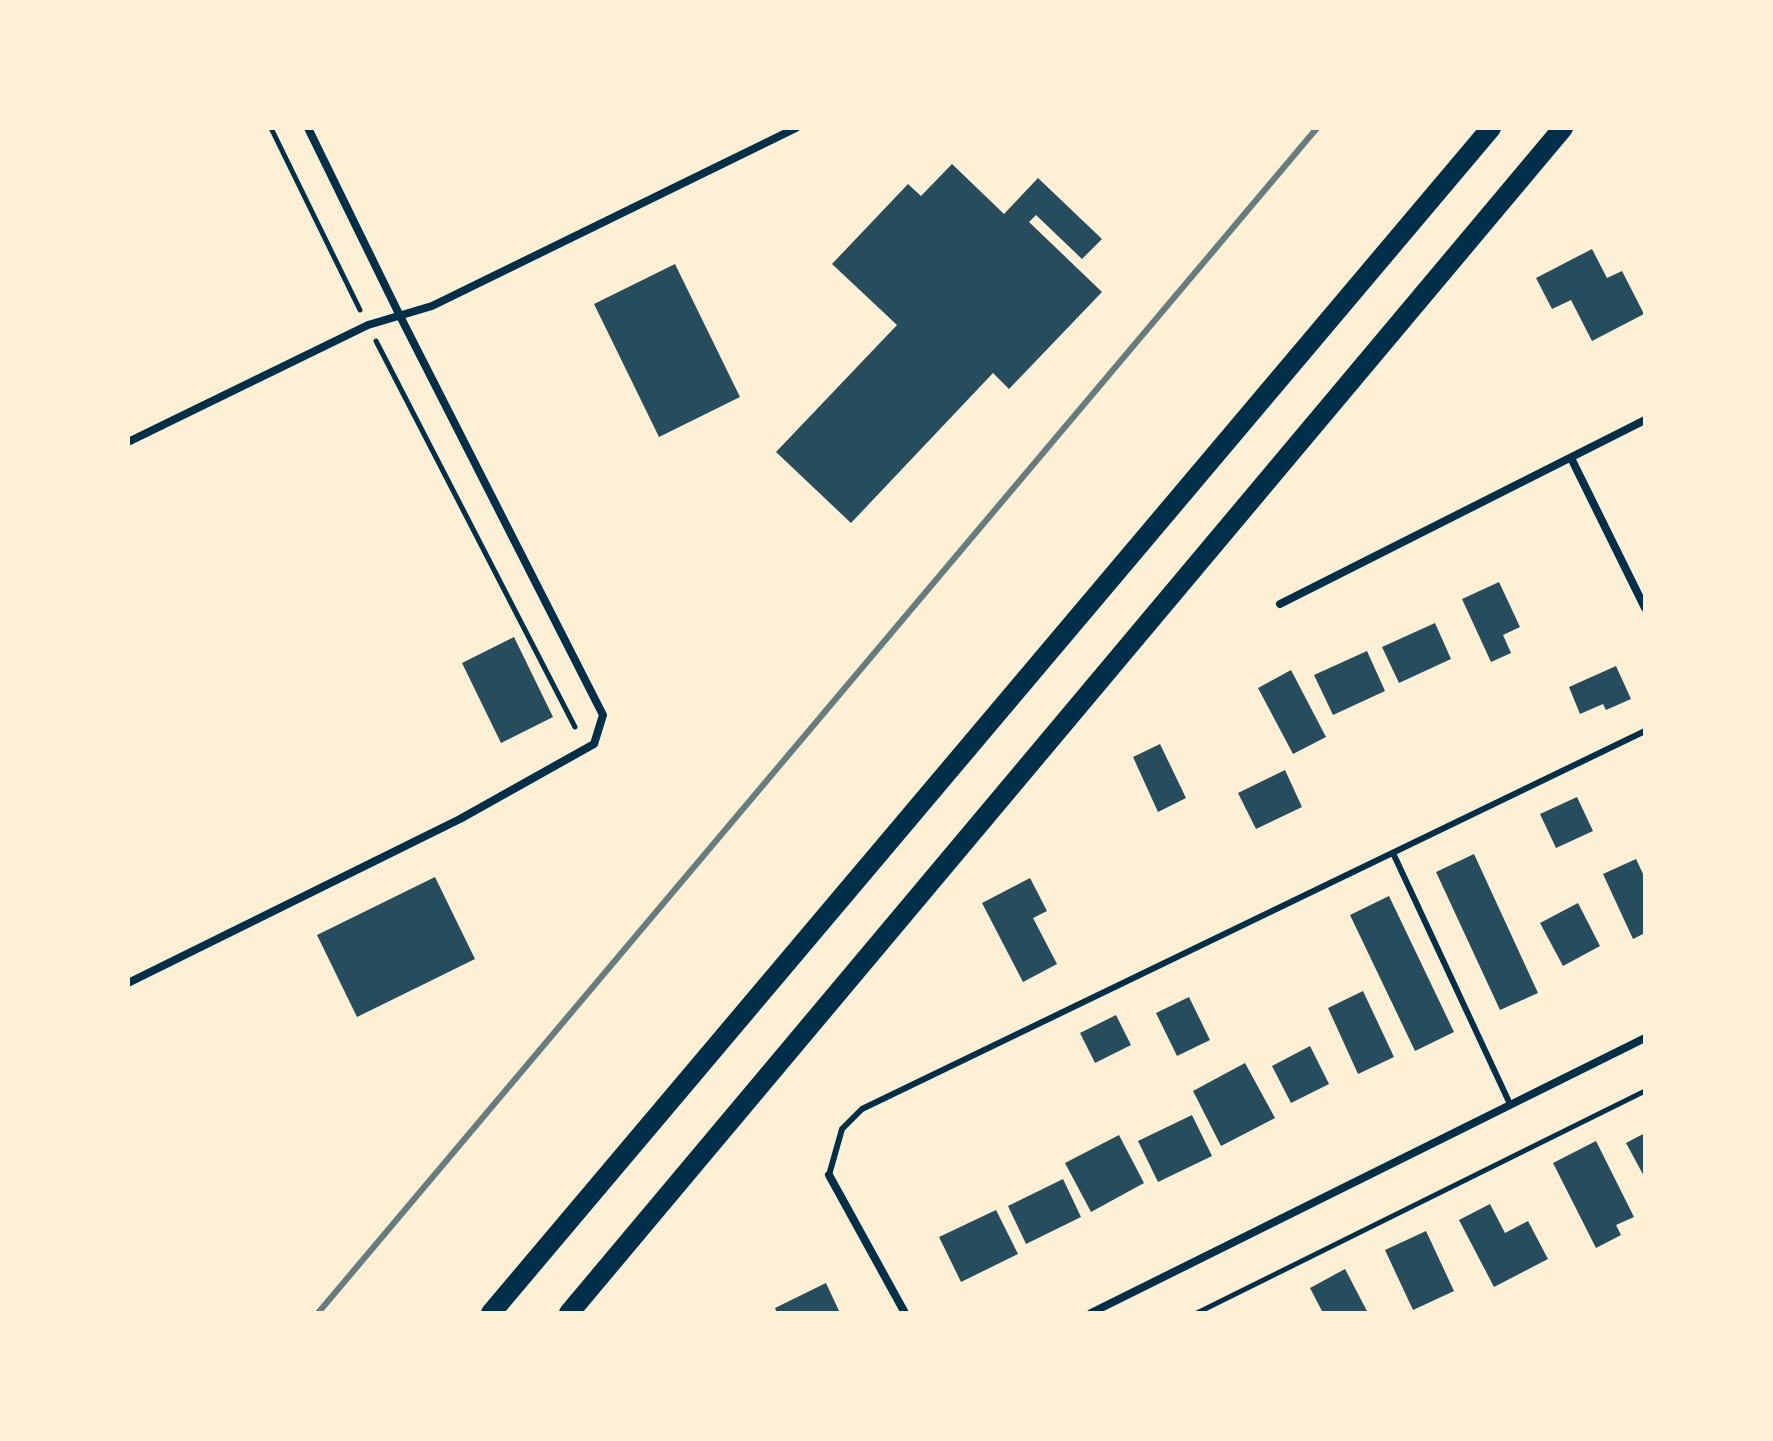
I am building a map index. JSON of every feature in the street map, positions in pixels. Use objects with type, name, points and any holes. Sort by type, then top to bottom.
[{"type":"main road","points":[[491,1313],[1491,128]]},
{"type":"main road","points":[[569,1313],[1563,128]]},
{"type":"street","points":[[128,983],[460,819],[594,744],[603,715],[308,128]]},
{"type":"street","points":[[128,442],[368,325],[432,306],[796,128]]},
{"type":"street","points":[[1280,604],[1645,420]]},
{"type":"street","points":[[1571,458],[1645,608]]},
{"type":"street","points":[[1091,1313],[1645,1038]]},
{"type":"street","points":[[829,1175],[905,1313]]},
{"type":"lane","points":[[829,1175],[842,1129],[862,1109],[1645,731]]},
{"type":"lane","points":[[1393,853],[1510,1104]]},
{"type":"path","points":[[271,128],[368,325],[575,727]]},
{"type":"path","points":[[1197,1313],[1645,1091]]},
{"type":"building","points":[[952,164],[1004,214],[1038,178],[1102,239],[1082,259],[1036,215],[1029,222],[1102,292],[1009,389],[993,373],[851,523],[776,452],[897,325],[832,264],[908,184],[921,196]]},
{"type":"building","points":[[1592,249],[1607,278],[1622,271],[1644,314],[1592,341],[1571,300],[1552,309],[1536,278]]},
{"type":"building","points":[[675,264],[740,397],[659,437],[594,304]]},
{"type":"building","points":[[1499,582],[1520,627],[1503,635],[1511,653],[1491,662],[1462,599]]},
{"type":"building","points":[[1435,623],[1451,659],[1399,683],[1382,647]]},
{"type":"building","points":[[514,637],[553,717],[501,743],[462,663]]},
{"type":"building","points":[[1367,651],[1385,691],[1333,715],[1314,675]]},
{"type":"building","points":[[1616,666],[1631,699],[1606,710],[1603,704],[1580,714],[1569,687]]},
{"type":"building","points":[[1291,670],[1326,737],[1293,754],[1258,688]]},
{"type":"building","points":[[1160,744],[1186,798],[1158,812],[1133,757]]},
{"type":"building","points":[[1285,770],[1302,807],[1256,829],[1238,793]]},
{"type":"building","points":[[1577,797],[1593,831],[1556,848],[1540,814]]},
{"type":"building","points":[[1474,854],[1538,993],[1500,1010],[1436,872]]},
{"type":"building","points":[[1636,859],[1645,878],[1645,933],[1633,939],[1603,874]]},
{"type":"building","points":[[435,877],[475,959],[357,1017],[317,935]]},
{"type":"building","points":[[1030,878],[1047,911],[1033,918],[1057,964],[1023,982],[982,903]]},
{"type":"building","points":[[1389,896],[1454,1032],[1415,1051],[1350,915]]},
{"type":"building","points":[[1578,903],[1600,946],[1563,966],[1540,923]]},
{"type":"building","points":[[1363,991],[1394,1057],[1358,1074],[1328,1008]]},
{"type":"building","points":[[1189,997],[1210,1040],[1177,1056],[1156,1013]]},
{"type":"building","points":[[1116,1015],[1131,1045],[1095,1063],[1080,1033]]},
{"type":"building","points":[[1310,1046],[1329,1084],[1291,1103],[1272,1066]]},
{"type":"building","points":[[1245,1063],[1275,1118],[1221,1146],[1193,1091]]},
{"type":"building","points":[[1192,1115],[1212,1156],[1158,1182],[1138,1141]]},
{"type":"building","points":[[1645,1133],[1645,1178],[1626,1143]]},
{"type":"building","points":[[1119,1135],[1144,1183],[1091,1212],[1065,1163]]},
{"type":"building","points":[[1596,1141],[1634,1217],[1616,1225],[1621,1235],[1596,1248],[1553,1163]]},
{"type":"building","points":[[1063,1179],[1081,1217],[1026,1244],[1008,1206]]},
{"type":"building","points":[[1490,1204],[1505,1233],[1528,1221],[1548,1259],[1494,1287],[1459,1220]]},
{"type":"building","points":[[996,1210],[1018,1254],[961,1282],[939,1237]]},
{"type":"building","points":[[1426,1231],[1454,1291],[1413,1310],[1385,1250]]},
{"type":"building","points":[[1345,1269],[1368,1313],[1323,1313],[1310,1288]]},
{"type":"building","points":[[826,1283],[840,1313],[777,1313],[775,1308]]},
{"type":"railway","points":[[318,1313],[1317,128]]}]
